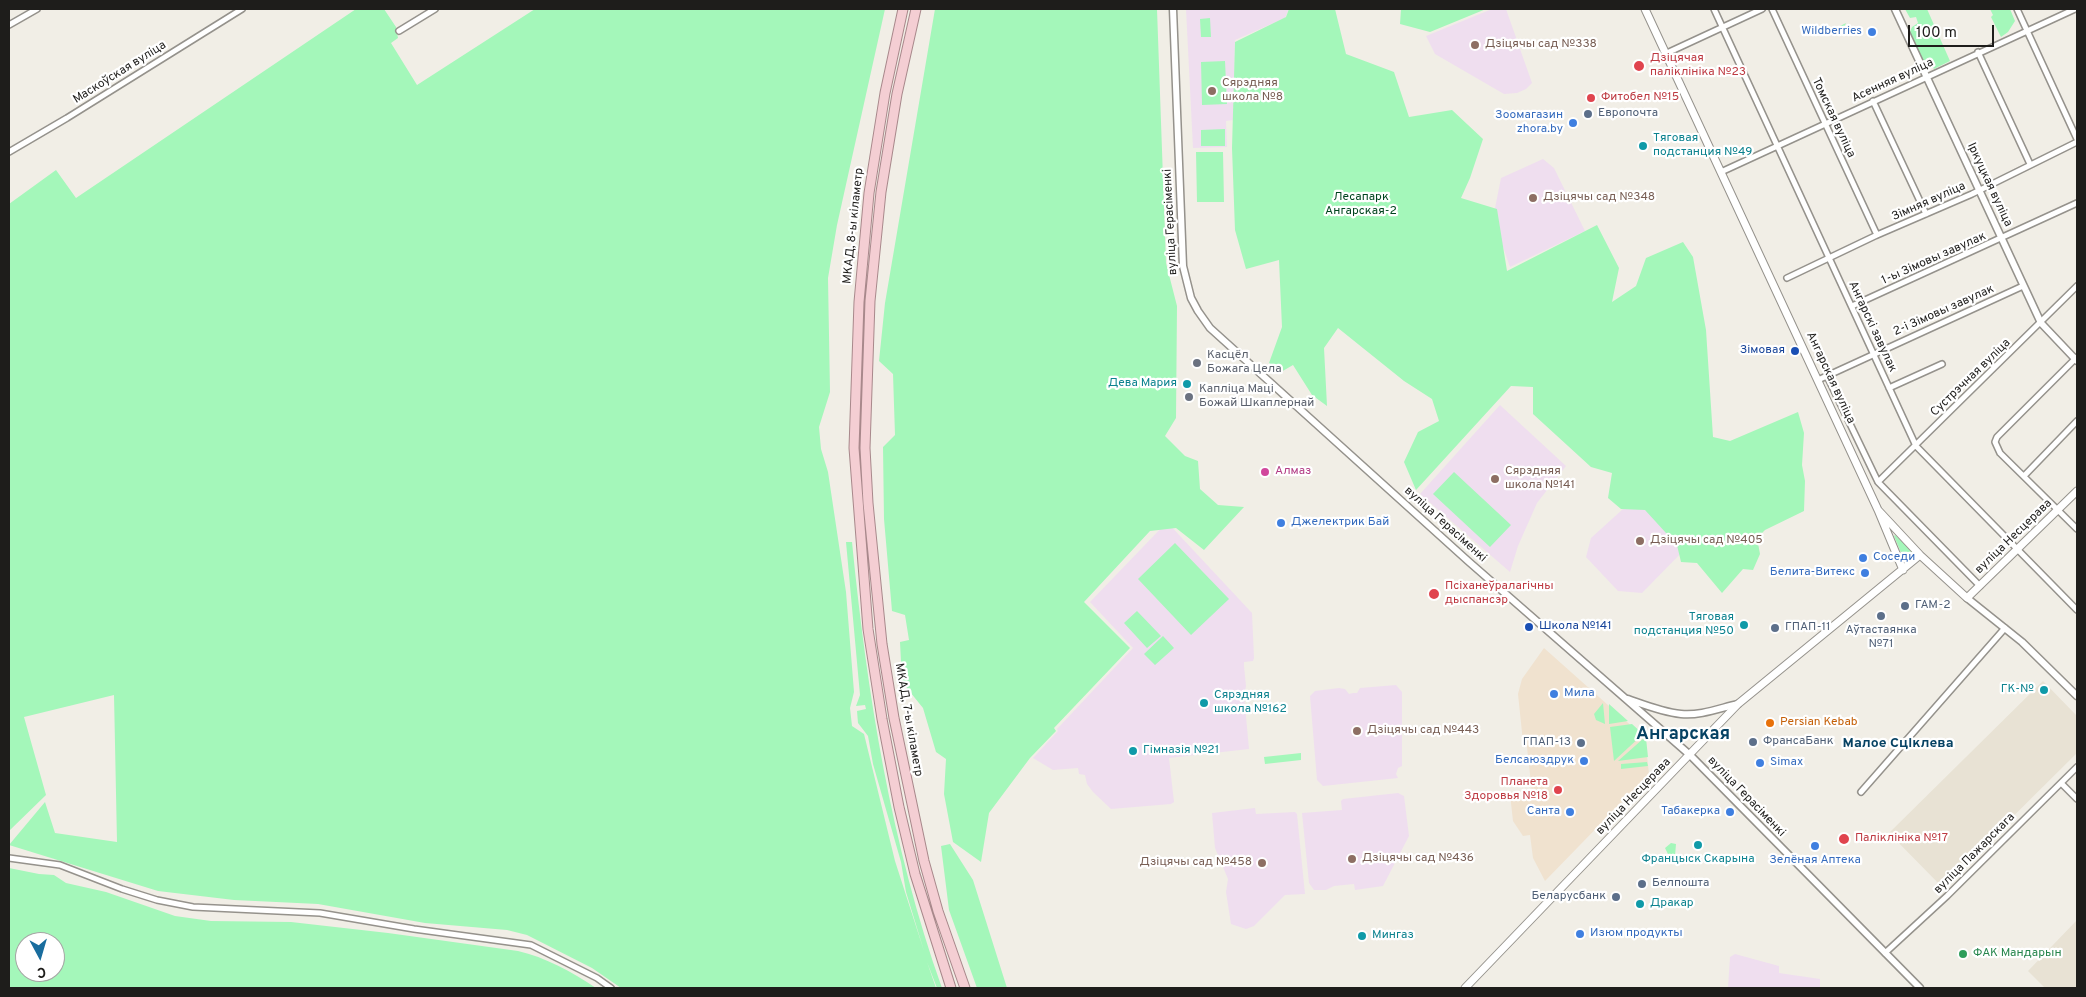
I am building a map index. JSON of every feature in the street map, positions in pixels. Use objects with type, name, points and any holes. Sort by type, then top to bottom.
[{"type":"highway","name":"МКАД, 8-ы кіламетр","points":[[854,448],[859,302],[869,193],[885,93],[903,9]]},
{"type":"highway","name":"МКАД, 8-ы кіламетр","points":[[865,448],[870,301],[881,192],[897,94],[916,9]]},
{"type":"highway","name":"МКАД, 7-ы кіламетр","points":[[854,448],[868,629],[882,719],[898,807],[915,874],[951,988]]},
{"type":"highway","name":"МКАД, 7-ы кіламетр","points":[[865,448],[868,504],[882,644],[894,718],[924,861],[938,911],[965,988]]},
{"type":"main road","name":"Ангарская вуліца","points":[[1645,9],[1878,510],[1920,555],[1967,598]]},
{"type":"main road","name":"вуліца Несцерава","points":[[1967,598],[2077,491]]},
{"type":"main road","points":[[1878,510],[1902,570]]},
{"type":"main road","name":"вуліца Несцерава","points":[[1465,988],[1738,704],[1920,555]]},
{"type":"street","points":[[9,26],[37,9]]},
{"type":"street","name":"Маскоўская вуліца","points":[[9,152],[242,9]]},
{"type":"street","points":[[399,31],[435,9]]},
{"type":"street","name":"вуліца Герасіменкі","points":[[1173,9],[1183,266],[1187,287],[1198,311],[1210,328],[1506,594],[1690,755],[1920,988]]},
{"type":"street","name":"Ангарскі завулак","points":[[1714,9],[1916,446],[2077,610]]},
{"type":"street","points":[[1666,53],[1762,9]]},
{"type":"street","name":"Томская вуліца","points":[[1772,9],[1876,235]]},
{"type":"street","name":"Іркуцкая вуліца","points":[[1895,9],[2041,323],[2076,359]]},
{"type":"street","points":[[2017,9],[2077,141]]},
{"type":"street","name":"Асенняя вуліца","points":[[1722,172],[1926,76],[2075,9]]},
{"type":"street","points":[[1978,52],[2030,164]]},
{"type":"street","points":[[1873,101],[1926,214]]},
{"type":"street","name":"Зімняя вуліца","points":[[1788,278],[1828,257],[1979,190],[2077,141]]},
{"type":"street","name":"1-ы Зімовы завулак","points":[[1852,306],[2077,204]]},
{"type":"street","name":"2-і Зімовы завулак","points":[[1818,380],[2023,286]]},
{"type":"street","name":"Сустрэчная вуліца","points":[[1878,482],[2077,286]]},
{"type":"street","points":[[2076,359],[1997,437],[1995,442],[2000,453],[2077,529]]},
{"type":"street","points":[[1889,388],[1942,364]]},
{"type":"street","points":[[1827,376],[1878,482],[1980,586]]},
{"type":"street","points":[[2024,476],[2077,421]]},
{"type":"street","name":"Ангарская вуліца","points":[[1967,598],[2034,653],[2077,696]]},
{"type":"street","points":[[1861,792],[2005,628]]},
{"type":"street","points":[[1624,697],[1665,712],[1682,714],[1696,714],[1738,704]]},
{"type":"street","name":"вуліца Пажарскага","points":[[1885,953],[1947,896],[2077,767]]},
{"type":"street","points":[[2061,783],[2077,799]]},
{"type":"street","points":[[9,858],[60,865],[122,889],[157,900],[193,907],[320,913],[470,938],[512,941],[531,945],[597,978],[611,988]]},
{"type":"shaded area","name":"Сярэдняя школа №8","points":[[1186,9],[1289,9],[1285,18],[1235,40],[1233,120],[1226,121],[1227,147],[1193,148]]},
{"type":"shaded area","name":"Дзіцячы сад №338","points":[[1492,9],[1506,9],[1532,83],[1526,89],[1517,93],[1504,94],[1435,54],[1426,36]]},
{"type":"shaded area","name":"Дзіцячы сад №348","points":[[1543,159],[1554,168],[1585,231],[1510,267],[1493,218],[1501,178]]},
{"type":"shaded area","name":"Сярэдняя школа №141","points":[[1500,405],[1566,466],[1537,503],[1518,546],[1510,572],[1420,494]]},
{"type":"shaded area","name":"Дзіцячы сад №405","points":[[1671,486],[1690,544],[1642,593],[1618,591],[1586,557],[1591,538],[1623,509]]},
{"type":"shaded area","points":[[1167,522],[1252,613],[1254,658],[1253,661],[1244,662],[1246,686],[1244,695],[1249,749],[1169,758],[1174,802],[1171,804],[1111,809],[1093,792],[1087,784],[1085,775],[1079,774],[1078,768],[1053,770],[1033,758],[1058,731],[1057,729],[1133,648],[1090,602]]},
{"type":"shaded area","points":[[1544,648],[1645,738],[1649,774],[1545,881],[1533,858],[1530,835],[1523,836],[1513,821],[1510,794],[1532,792],[1527,747],[1523,742],[1518,694],[1522,679]]},
{"type":"shaded area","points":[[2043,681],[2077,716],[2077,753],[1942,887],[1889,833]]},
{"type":"shaded area","name":"Дзіцячы сад №443","points":[[1396,685],[1402,692],[1402,766],[1398,768],[1396,774],[1398,778],[1323,786],[1317,780],[1310,696],[1315,691],[1339,688],[1345,689],[1349,694],[1357,693],[1360,688]]},
{"type":"shaded area","name":"Дзіцячы сад №436","points":[[1398,793],[1404,796],[1409,836],[1383,886],[1355,890],[1354,884],[1334,886],[1326,890],[1314,890],[1309,883],[1302,813],[1342,810],[1341,801],[1343,799]]},
{"type":"shaded area","name":"Дзіцячы сад №458","points":[[1255,808],[1256,814],[1295,812],[1297,814],[1305,894],[1285,895],[1254,926],[1246,929],[1231,924],[1226,892],[1228,879],[1215,848],[1212,813]]},
{"type":"shaded area","points":[[2077,920],[2077,988],[2045,988],[2028,971]]},
{"type":"shaded area","points":[[1735,954],[1779,966],[1779,973],[1820,979],[1820,988],[1728,988],[1730,957]]},
{"type":"green space","points":[[356,9],[384,9],[396,27],[398,38],[391,43],[417,85],[535,9],[885,9],[837,225],[828,278],[830,392],[819,427],[821,449],[828,472],[846,592],[854,692],[850,708],[852,726],[864,734],[895,861],[924,951],[906,892],[901,862],[873,764],[868,736],[858,723],[857,711],[866,709],[865,705],[856,706],[860,695],[846,542],[852,542],[865,656],[895,824],[924,934],[942,988],[937,988],[927,962],[936,988],[621,988],[592,968],[527,935],[507,930],[425,923],[318,904],[234,900],[158,891],[9,845],[45,802],[55,833],[117,842],[114,695],[24,717],[46,795],[9,831],[9,204],[56,170],[76,198]]},
{"type":"green space","points":[[935,9],[1157,9],[1166,263],[1177,306],[1176,418],[1165,436],[1185,456],[1198,461],[1200,489],[1218,505],[1244,507],[1204,550],[1176,528],[1150,531],[1084,602],[1130,648],[1054,728],[1056,731],[1030,758],[989,813],[981,862],[953,842],[944,794],[946,759],[936,752],[923,708],[902,682],[900,642],[909,640],[905,615],[892,611],[884,519],[883,447],[895,435],[893,374],[879,361],[885,303]]},
{"type":"green space","name":"Лесапарк Ангарская-2","points":[[1289,9],[1335,9],[1346,54],[1394,72],[1409,117],[1452,110],[1483,139],[1461,198],[1497,209],[1507,271],[1597,225],[1619,268],[1612,302],[1636,286],[1646,258],[1683,242],[1693,257],[1706,330],[1713,437],[1730,441],[1798,412],[1804,433],[1802,465],[1805,481],[1804,511],[1765,530],[1757,538],[1760,554],[1753,570],[1743,569],[1722,593],[1697,563],[1681,562],[1677,545],[1645,510],[1621,509],[1608,498],[1612,473],[1591,467],[1533,414],[1533,387],[1511,386],[1416,490],[1404,462],[1418,432],[1439,421],[1432,399],[1404,381],[1338,328],[1324,348],[1327,406],[1312,395],[1293,365],[1281,372],[1269,363],[1282,327],[1279,260],[1246,269],[1235,230],[1232,148],[1235,42],[1286,17]]},
{"type":"green space","points":[[1401,9],[1486,9],[1430,32],[1400,24]]},
{"type":"green space","points":[[1905,9],[1927,9],[1950,61],[1934,69],[1930,62],[1924,64],[1909,34],[1912,27],[1918,23],[1916,17],[1910,18]]},
{"type":"green space","points":[[1990,9],[2010,9],[2015,21],[2008,32],[2001,37],[1991,17],[1993,15]]},
{"type":"green space","points":[[1210,18],[1211,37],[1201,37],[1200,19]]},
{"type":"green space","points":[[1846,23],[1841,35],[1838,36],[1828,32]]},
{"type":"green space","points":[[1225,61],[1227,104],[1202,105],[1201,62]]},
{"type":"green space","points":[[1225,129],[1225,146],[1201,146],[1201,130]]},
{"type":"green space","points":[[1196,152],[1223,152],[1224,202],[1197,202]]},
{"type":"green space","points":[[1454,472],[1511,525],[1490,547],[1433,494]]},
{"type":"green space","points":[[1895,535],[1913,552],[1908,558],[1902,555]]},
{"type":"green space","points":[[1175,543],[1229,599],[1191,635],[1138,579]]},
{"type":"green space","points":[[1137,611],[1161,636],[1147,648],[1124,623]]},
{"type":"green space","points":[[1163,636],[1174,648],[1155,665],[1144,654]]},
{"type":"green space","points":[[1603,703],[1605,724],[1596,720],[1594,714]]},
{"type":"green space","points":[[1609,704],[1628,721],[1609,724]]},
{"type":"green space","points":[[1632,724],[1643,734],[1614,761],[1610,727]]},
{"type":"green space","points":[[1646,738],[1648,757],[1618,761]]},
{"type":"green space","points":[[1301,753],[1301,760],[1265,764],[1264,757]]},
{"type":"green space","points":[[1647,762],[1648,766],[1621,769],[1621,764]]},
{"type":"green space","points":[[1671,843],[1676,844],[1675,856],[1670,858],[1665,848]]},
{"type":"green space","points":[[950,844],[973,880],[1007,988],[977,988],[949,910],[941,846]]},
{"type":"green space","points":[[9,868],[54,875],[66,883],[106,892],[175,916],[211,921],[291,922],[518,951],[558,966],[596,988],[9,988]]},
{"type":"place","name":"Wildberries","points":[[1872,32]]},
{"type":"place","name":"Дзіцячы сад №338","points":[[1475,45]]},
{"type":"place","name":"Дзіцячая паліклініка №23","points":[[1639,66]]},
{"type":"place","name":"Сярэдняя школа №8","points":[[1212,91]]},
{"type":"place","name":"Фитобел №15","points":[[1591,98]]},
{"type":"place","name":"Европочта","points":[[1588,114]]},
{"type":"place","name":"Зоомагазин zhora.by","points":[[1573,123]]},
{"type":"place","name":"Тяговая подстанция №49","points":[[1643,146]]},
{"type":"place","name":"Дзіцячы сад №348","points":[[1533,198]]},
{"type":"place","name":"Зімовая","points":[[1795,351]]},
{"type":"place","name":"Касцёл Божага Цела","points":[[1197,363]]},
{"type":"place","name":"Дева Мария","points":[[1187,384]]},
{"type":"place","name":"Капліца Маці Божай Шкаплернай","points":[[1189,397]]},
{"type":"place","name":"Алмаз","points":[[1265,472]]},
{"type":"place","name":"Сярэдняя школа №141","points":[[1495,479]]},
{"type":"place","name":"Джелектрик Бай","points":[[1281,523]]},
{"type":"place","name":"Дзіцячы сад №405","points":[[1640,541]]},
{"type":"place","name":"Соседи","points":[[1863,558]]},
{"type":"place","name":"Белита-Витекс","points":[[1865,573]]},
{"type":"place","name":"Псіханеўралагічны дыспансэр","points":[[1434,594]]},
{"type":"place","name":"ГАМ-2","points":[[1905,606]]},
{"type":"place","name":"Аўтастаянка №71","points":[[1881,616]]},
{"type":"place","name":"Тяговая подстанция №50","points":[[1744,625]]},
{"type":"place","name":"Школа №141","points":[[1529,627]]},
{"type":"place","name":"ГПАП-11","points":[[1775,628]]},
{"type":"place","name":"ГК-№","points":[[2044,690]]},
{"type":"place","name":"Мила","points":[[1554,694]]},
{"type":"place","name":"Сярэдняя школа №162","points":[[1204,703]]},
{"type":"place","name":"Persian Kebab","points":[[1770,723]]},
{"type":"place","name":"Дзіцячы сад №443","points":[[1357,731]]},
{"type":"place","name":"ФрансаБанк","points":[[1753,742]]},
{"type":"place","name":"ГПАП-13","points":[[1581,743]]},
{"type":"place","name":"Гімназія №21","points":[[1133,751]]},
{"type":"place","name":"Белсаюздрук","points":[[1584,761]]},
{"type":"place","name":"Simax","points":[[1760,763]]},
{"type":"place","name":"Планета Здоровья №18","points":[[1558,790]]},
{"type":"place","name":"Санта","points":[[1570,812]]},
{"type":"place","name":"Табакерка","points":[[1730,812]]},
{"type":"place","name":"Паліклініка №17","points":[[1844,839]]},
{"type":"place","name":"Францыск Скарына","points":[[1698,845]]},
{"type":"place","name":"Зелёная Аптека","points":[[1815,846]]},
{"type":"place","name":"Дзіцячы сад №436","points":[[1352,859]]},
{"type":"place","name":"Дзіцячы сад №458","points":[[1262,863]]},
{"type":"place","name":"Белпошта","points":[[1642,884]]},
{"type":"place","name":"Беларусбанк","points":[[1616,897]]},
{"type":"place","name":"Дракар","points":[[1640,904]]},
{"type":"place","name":"Изюм продукты","points":[[1580,934]]},
{"type":"place","name":"Мингаз","points":[[1362,936]]},
{"type":"place","name":"ФАК Мандарын","points":[[1963,954]]},
{"type":"district","name":"Ангарская","points":[[1683,735]]},
{"type":"district","name":"Малое Сціклева","points":[[1898,744]]}]
